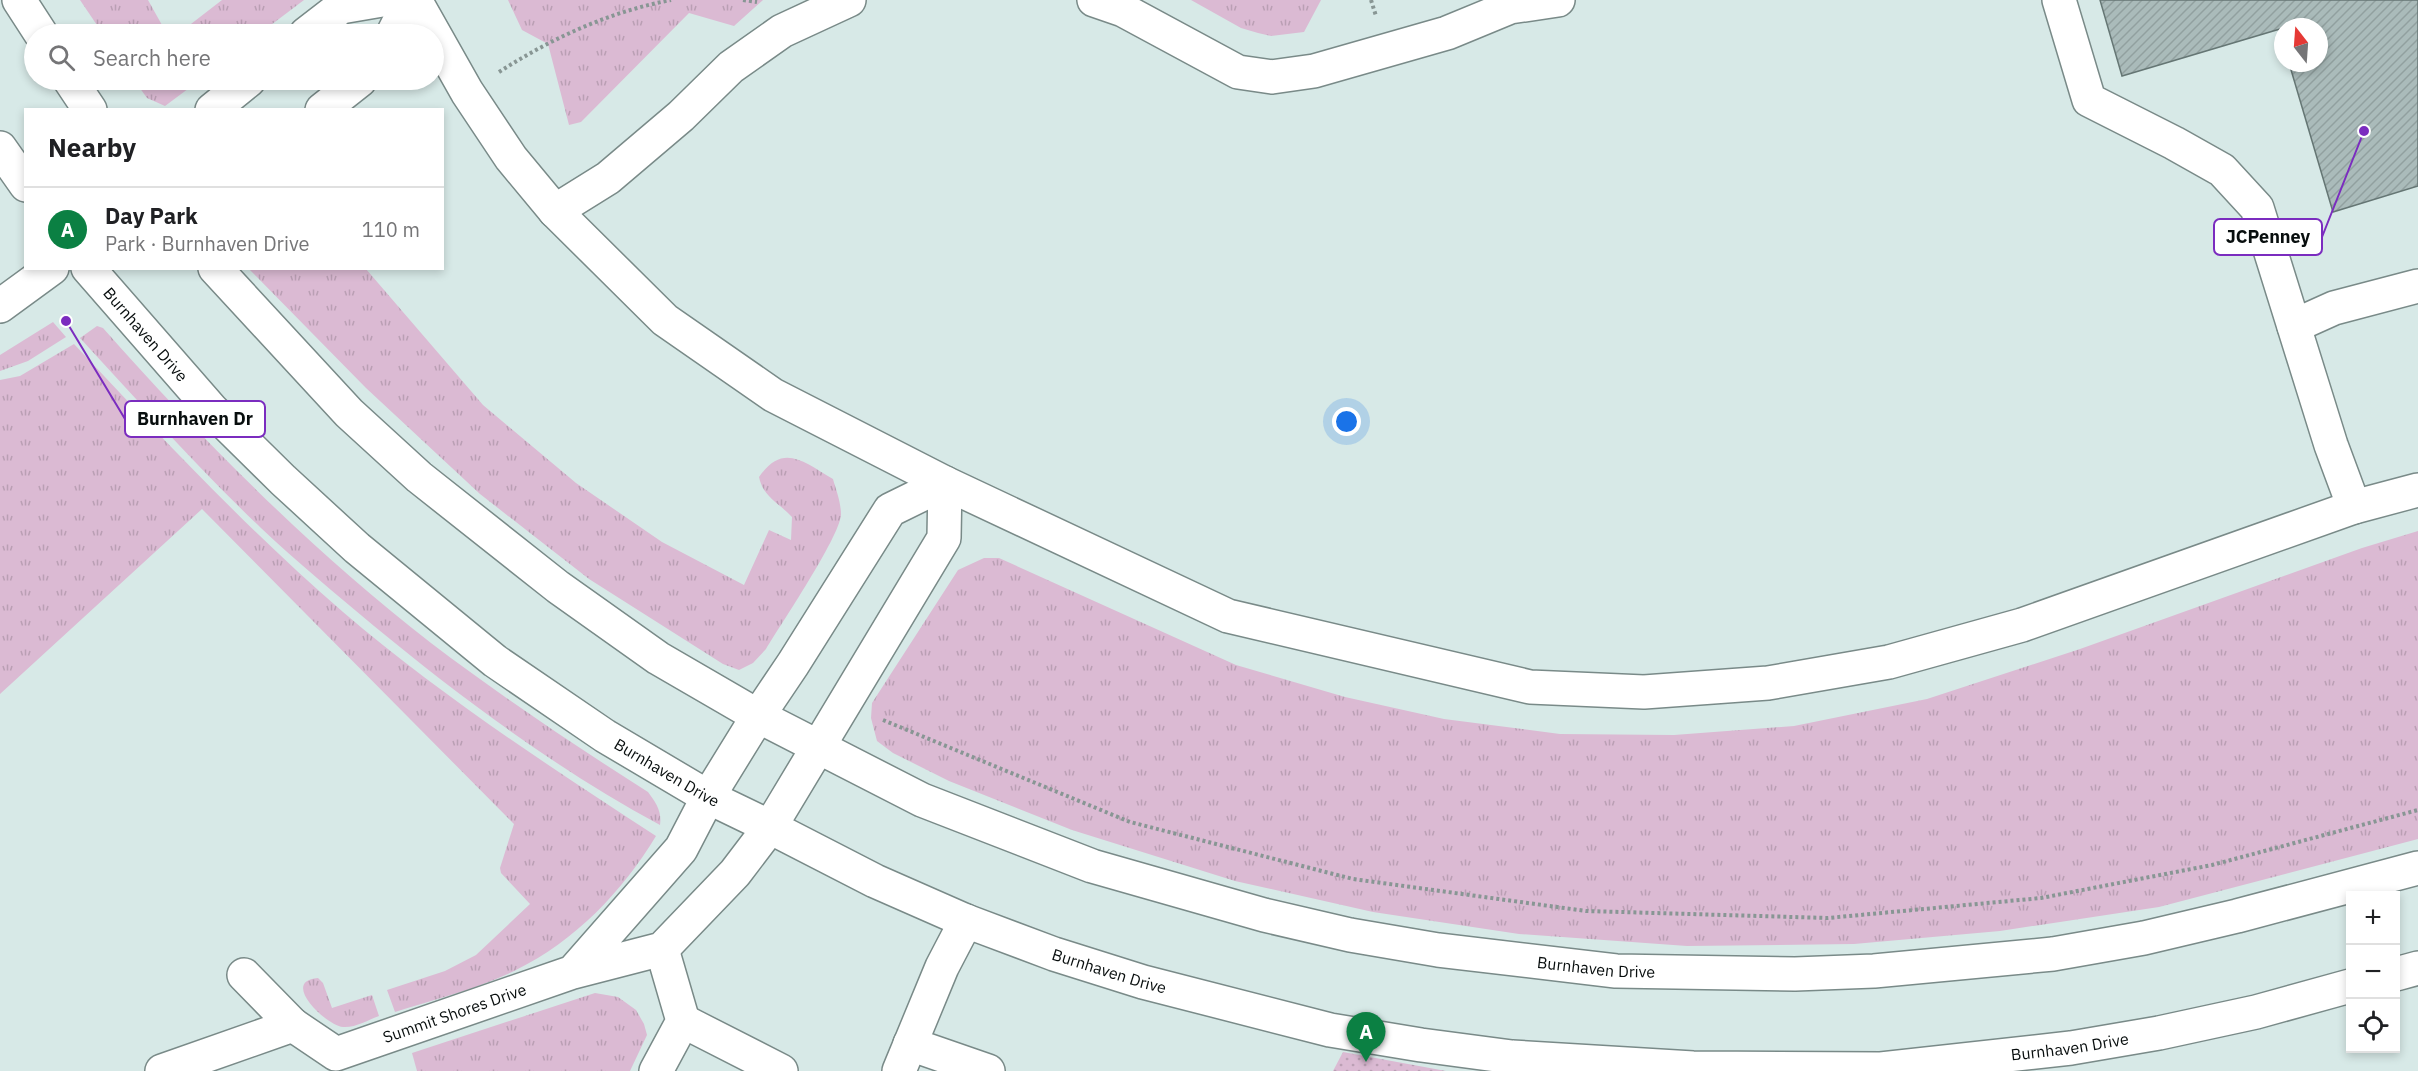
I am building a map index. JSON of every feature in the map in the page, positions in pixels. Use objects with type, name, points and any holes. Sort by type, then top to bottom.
[{"type":"street","points":[[19,0],[35,24]]},
{"type":"street","points":[[319,24],[341,7],[382,0]]},
{"type":"street","points":[[398,24],[410,0]]},
{"type":"street","points":[[415,0],[429,24]]},
{"type":"street","points":[[555,211],[608,178],[681,117],[731,67],[782,31],[849,0]]},
{"type":"street","points":[[1094,0],[1122,10],[1238,72],[1272,77],[1314,70],[1447,33],[1514,4],[1558,0]]},
{"type":"street","points":[[2059,0],[2089,100],[2222,170],[2257,208],[2331,445],[2354,507]]},
{"type":"street","points":[[444,51],[467,92],[511,158],[555,211],[665,320],[773,395],[945,483],[1228,616],[1530,687],[1644,692],[1768,683],[1889,662],[2022,625],[2354,507],[2418,490]]},
{"type":"street","points":[[77,90],[89,108]]},
{"type":"street","points":[[214,108],[237,90]]},
{"type":"street","points":[[325,108],[347,90]]},
{"type":"street","points":[[0,148],[24,182]]},
{"type":"street","points":[[0,306],[49,270]]},
{"type":"street","name":"Burnhaven Drive","points":[[90,270],[212,410],[357,548],[495,661],[605,736],[708,797],[875,881],[966,921],[1054,954],[1143,982],[1330,1029],[1421,1046],[1608,1065],[1694,1068],[1881,1069],[2071,1048],[2158,1033],[2256,1012],[2346,987]]},
{"type":"street","name":"Burnhaven Drive","points":[[217,270],[349,413],[419,477],[558,587],[658,658],[758,716],[922,800],[1092,866],[1190,894],[1350,935],[1438,950],[1616,971],[1840,973],[1955,965],[2053,954],[2144,938],[2418,868]]},
{"type":"street","points":[[2294,326],[2334,309],[2418,286]]},
{"type":"street","points":[[656,1071],[683,1021],[662,949],[735,873],[770,827],[944,538],[945,483]]},
{"type":"street","name":"Summit Shores Drive","points":[[573,972],[681,849],[708,797],[890,510],[945,483]]},
{"type":"street","points":[[966,921],[942,966],[904,1058],[988,1071]]},
{"type":"street","name":"Summit Shores Drive","points":[[293,1025],[336,1054],[573,972],[662,949]]},
{"type":"street","points":[[2400,973],[2418,968]]},
{"type":"street","points":[[162,1071],[293,1025],[244,975]]},
{"type":"street","points":[[683,1021],[781,1071]]},
{"type":"path","points":[[467,92],[563,35],[617,14],[671,0]]},
{"type":"path","points":[[743,0],[758,3],[763,0]]},
{"type":"path","points":[[1371,0],[1377,20]]},
{"type":"path","points":[[883,720],[1130,822],[1353,879],[1586,911],[1828,918],[2041,898],[2212,865],[2418,810]]},
{"type":"green space","points":[[80,0],[148,0],[161,24],[96,24]]},
{"type":"green space","points":[[222,0],[304,0],[272,24],[191,24]]},
{"type":"green space","points":[[508,0],[763,0],[734,26],[689,13],[581,122],[569,125],[548,44],[522,30]]},
{"type":"green space","points":[[1191,0],[1321,0],[1304,32],[1271,36],[1241,28]]},
{"type":"green space","points":[[141,90],[187,90],[165,106],[147,98]]},
{"type":"green space","points":[[250,270],[367,270],[483,405],[576,483],[662,542],[744,585],[769,530],[791,540],[792,517],[768,495],[759,477],[768,466],[777,460],[794,458],[833,479],[841,510],[838,526],[796,602],[766,649],[753,663],[739,670],[723,664],[589,579],[480,494],[366,388]]},
{"type":"green space","points":[[53,322],[66,337],[28,361],[0,371],[0,355]]},
{"type":"green space","points":[[97,326],[103,328],[219,453],[343,570],[457,663],[538,720],[648,792],[659,811],[660,825],[585,781],[512,733],[442,681],[288,553],[214,482],[80,338]]},
{"type":"green space","points":[[74,344],[239,515],[343,612],[418,673],[457,701],[536,757],[656,836],[628,876],[577,930],[538,958],[502,977],[395,1012],[387,990],[445,971],[476,955],[530,904],[501,873],[500,868],[514,824],[202,509],[0,694],[0,380],[20,376]]},
{"type":"green space","points":[[2418,531],[2418,839],[2159,907],[2000,931],[1854,944],[1687,946],[1519,934],[1373,912],[1235,881],[1072,830],[949,781],[893,753],[877,741],[871,718],[872,703],[958,570],[984,558],[999,558],[1236,665],[1345,697],[1444,719],[1560,734],[1674,735],[1794,726],[1927,699],[2080,649],[2362,548]]},
{"type":"green space","points":[[318,978],[323,983],[332,1008],[372,995],[379,1016],[348,1027],[336,1025],[318,1012],[305,995],[303,987],[307,981]]},
{"type":"green space","points":[[595,993],[618,997],[636,1010],[644,1024],[647,1035],[630,1071],[417,1071],[412,1053]]},
{"type":"green space","points":[[1343,1052],[1446,1071],[1333,1071]]},
{"type":"building","points":[[2100,0],[2418,0],[2418,186],[2333,212],[2292,72],[2328,72],[2328,18],[2274,18],[2274,31],[2122,76]]},
{"type":"place","name":"JCPenney","points":[[2364,131]]},
{"type":"place","name":"Burnhaven Dr","points":[[66,321]]},
{"type":"place","name":"Day Park","points":[[1366,1062]]}]
